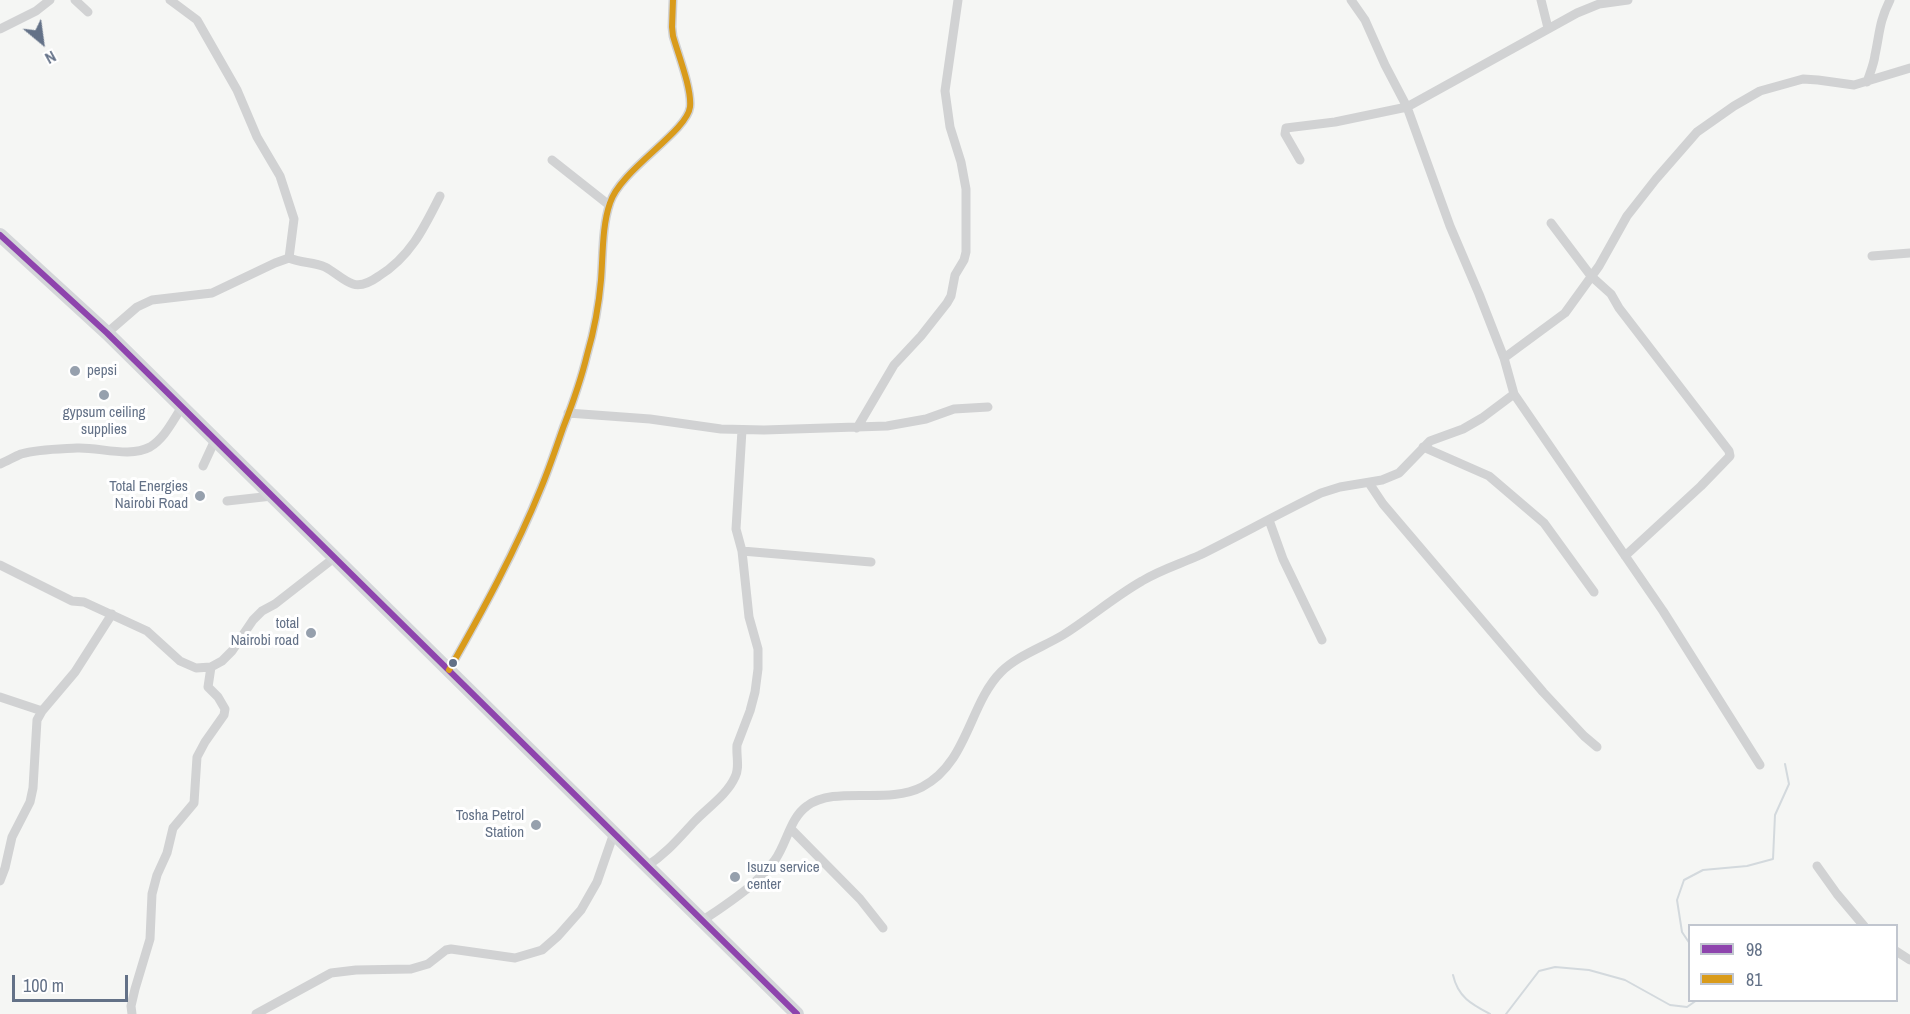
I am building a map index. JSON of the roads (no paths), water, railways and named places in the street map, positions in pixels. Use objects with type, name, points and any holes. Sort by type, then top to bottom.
[{"type":"highway","points":[[0,235],[107,333],[797,1014]]},
{"type":"street","points":[[0,29],[36,11],[50,0]]},
{"type":"street","points":[[75,0],[88,12]]},
{"type":"street","points":[[170,0],[197,20],[237,90],[257,137],[280,176],[294,219],[289,258]]},
{"type":"street","points":[[449,670],[491,597],[541,489],[568,413],[587,356],[601,284],[609,205],[618,189],[647,156],[687,117],[689,93],[672,27],[673,0]]},
{"type":"street","points":[[857,428],[894,365],[947,303],[951,296],[955,275],[966,252],[966,189],[961,162],[950,128],[945,91],[958,0]]},
{"type":"street","points":[[1351,0],[1365,20],[1407,107],[1449,226],[1504,357],[1514,394],[1670,620],[1760,765]]},
{"type":"street","points":[[1541,0],[1548,28]]},
{"type":"street","points":[[1300,160],[1285,134],[1286,128],[1335,122],[1407,107],[1577,13],[1599,4],[1628,0]]},
{"type":"street","points":[[1867,82],[1875,56],[1878,32],[1890,0]]},
{"type":"street","points":[[1504,357],[1565,313],[1591,276],[1627,216],[1697,132],[1760,91],[1803,79],[1854,85],[1910,68]]},
{"type":"street","points":[[552,160],[609,205]]},
{"type":"street","points":[[107,333],[137,307],[152,300],[212,293],[289,258],[324,267],[354,285],[368,283],[407,254],[422,232],[440,196]]},
{"type":"street","points":[[1551,223],[1591,276],[1611,294],[1619,308],[1729,451],[1730,456],[1625,556]]},
{"type":"street","points":[[1872,256],[1910,253]]},
{"type":"street","points":[[702,921],[760,877],[776,859],[802,810],[810,803],[841,796],[904,794],[922,787],[940,774],[967,735],[989,687],[1002,671],[1063,635],[1139,582],[1206,552],[1321,493],[1340,487],[1383,480],[1399,473],[1430,441],[1463,429],[1514,394]]},
{"type":"street","points":[[568,413],[650,419],[742,430],[887,426],[926,419],[954,409],[988,406]]},
{"type":"street","points":[[0,464],[22,454],[50,450],[78,448],[142,450],[148,448],[163,435],[182,407]]},
{"type":"street","points":[[647,866],[664,854],[725,792],[735,778],[738,770],[737,745],[755,692],[758,649],[749,617],[742,551],[736,529],[742,430]]},
{"type":"street","points":[[203,466],[215,440]]},
{"type":"street","points":[[1423,447],[1489,476],[1544,523],[1594,592]]},
{"type":"street","points":[[1369,483],[1383,504],[1543,692],[1597,747]]},
{"type":"street","points":[[227,501],[272,496]]},
{"type":"street","points":[[1269,520],[1283,559],[1322,640]]},
{"type":"street","points":[[742,551],[871,562]]},
{"type":"street","points":[[0,565],[72,601],[84,602],[147,631],[180,662],[196,668],[211,668],[232,651],[262,611],[275,604],[334,558]]},
{"type":"street","points":[[0,881],[6,868],[12,837],[30,802],[37,720],[75,672],[112,614]]},
{"type":"street","points":[[132,1014],[135,989],[150,939],[152,894],[157,875],[167,853],[173,828],[194,803],[197,757],[224,715],[225,709],[208,687],[211,668]]},
{"type":"street","points":[[0,697],[42,711]]},
{"type":"street","points":[[791,829],[860,899],[883,928]]},
{"type":"street","points":[[256,1014],[332,973],[411,969],[428,964],[446,950],[451,949],[515,958],[542,950],[581,910],[597,882],[614,833]]},
{"type":"street","points":[[1817,866],[1862,924]]},
{"type":"waterway","points":[[1688,941],[1682,932],[1677,900],[1684,880],[1703,870],[1747,866],[1773,859],[1775,815],[1789,784],[1785,764]]},
{"type":"waterway","points":[[1506,1014],[1539,971],[1555,967],[1589,970],[1625,980],[1670,1005],[1687,1007],[1694,1002]]},
{"type":"waterway","points":[[1453,975],[1458,989],[1466,999],[1490,1014]]},
{"type":"place","name":"pepsi","points":[[75,371]]},
{"type":"place","name":"gypsum ceiling supplies","points":[[104,395]]},
{"type":"place","name":"Total Energies Nairobi Road","points":[[200,496]]},
{"type":"place","name":"total Nairobi road","points":[[311,633]]},
{"type":"place","name":"Tosha Petrol Station","points":[[536,825]]},
{"type":"place","name":"Isuzu service center","points":[[735,877]]}]
